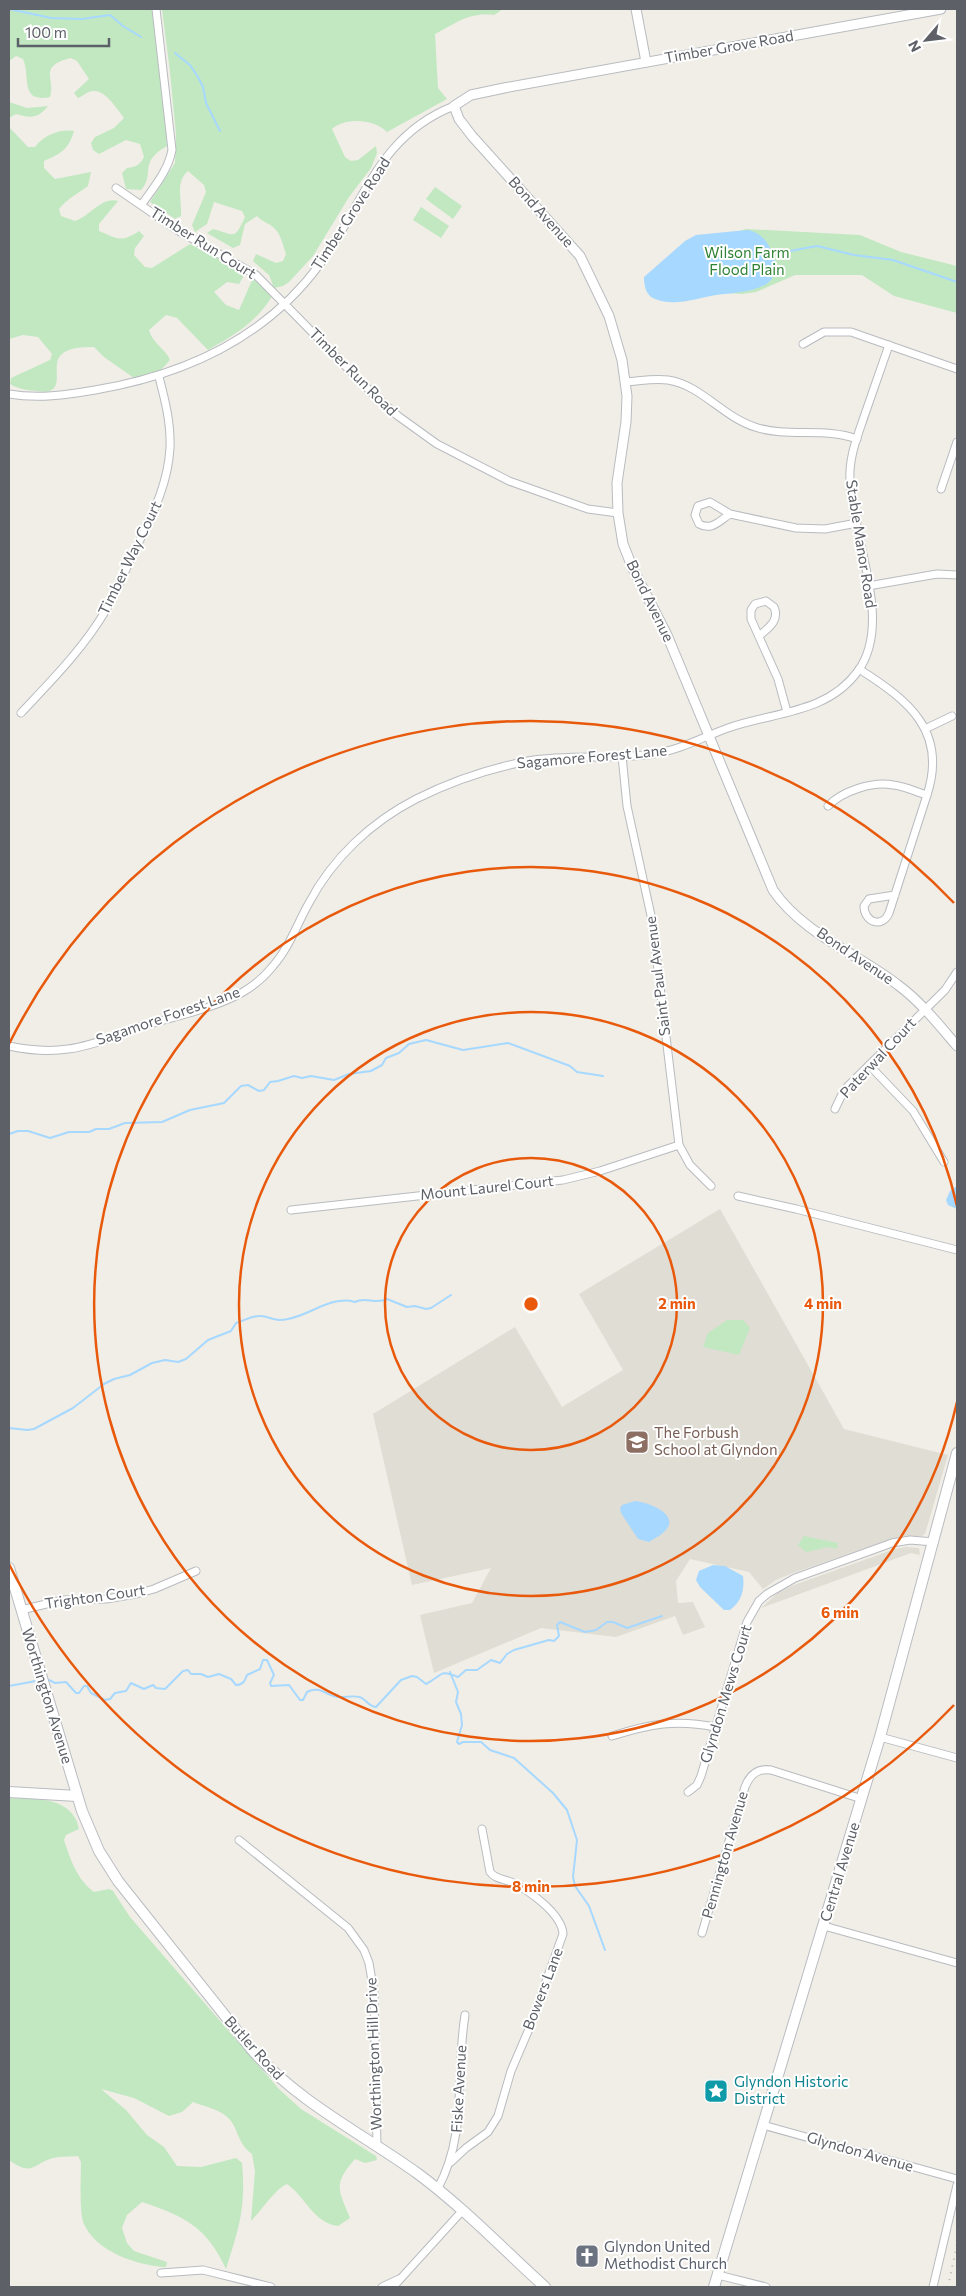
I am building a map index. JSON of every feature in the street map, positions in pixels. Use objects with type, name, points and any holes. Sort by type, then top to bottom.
[{"type":"main road","name":"Central Avenue","points":[[714,2287],[862,1799],[957,1454]]},
{"type":"main road","name":"Worthington Avenue","points":[[9,1568],[77,1796]]},
{"type":"main road","points":[[9,1792],[77,1796]]},
{"type":"main road","name":"Butler Road","points":[[77,1796],[93,1838],[118,1881],[252,2051],[294,2090],[438,2188],[545,2287]]},
{"type":"street","points":[[142,204],[163,174],[172,150],[156,9]]},
{"type":"street","points":[[636,9],[646,62]]},
{"type":"street","name":"Timber Grove Road","points":[[9,394],[38,397],[62,395],[159,377],[199,361],[254,329],[285,303],[323,260],[384,158],[422,123],[463,99],[482,93],[646,62],[942,9]]},
{"type":"street","name":"Bond Avenue","points":[[454,106],[459,119],[472,136],[568,242],[586,266],[610,316],[626,382],[626,422],[617,483],[618,514],[624,544],[633,569],[663,626],[758,856],[779,898],[807,923],[897,984],[924,1009],[957,1046]]},
{"type":"street","name":"Timber Run Court","points":[[116,188],[142,204],[177,230],[256,275],[285,303]]},
{"type":"street","name":"Timber Run Road","points":[[285,303],[374,396],[437,444],[509,481],[588,509],[618,514]]},
{"type":"street","points":[[803,344],[824,332],[841,330],[957,369]]},
{"type":"street","name":"Stable Manor Road","points":[[709,736],[737,725],[787,712],[828,698],[859,669],[870,644],[872,608],[856,523],[850,476],[851,459],[888,345]]},
{"type":"street","name":"Timber Way Court","points":[[21,713],[60,672],[96,624],[116,590],[158,502],[165,483],[170,448],[168,417],[159,377]]},
{"type":"street","points":[[626,382],[653,379],[676,382],[691,388],[738,420],[764,430],[834,433],[857,439]]},
{"type":"street","points":[[940,489],[957,442]]},
{"type":"street","points":[[730,514],[717,524],[708,527],[699,524],[695,515],[698,506],[710,502],[730,514],[812,530],[856,523]]},
{"type":"street","points":[[868,586],[937,574],[957,576]]},
{"type":"street","points":[[759,636],[773,623],[776,617],[774,607],[766,601],[755,604],[750,614],[759,636],[778,679],[787,712]]},
{"type":"street","points":[[859,669],[897,694],[915,714],[925,729],[932,757],[931,783],[895,895],[885,920],[874,922],[865,916],[864,906],[869,899],[895,895]]},
{"type":"street","points":[[925,729],[952,716]]},
{"type":"street","name":"Sagamore Forest Lane","points":[[9,1046],[44,1050],[79,1047],[231,998],[254,985],[276,964],[284,953],[311,899],[330,870],[358,840],[397,810],[438,790],[511,764],[558,758],[622,756],[666,751],[709,736]]},
{"type":"street","name":"Saint Paul Avenue","points":[[622,756],[627,806],[652,920],[679,1144],[690,1165],[711,1186]]},
{"type":"street","points":[[828,806],[840,796],[876,785],[899,786],[927,795]]},
{"type":"street","name":"Paterwal Court","points":[[835,1109],[844,1090],[945,990],[957,972]]},
{"type":"street","points":[[869,1065],[913,1111],[944,1162]]},
{"type":"street","name":"Mount Laurel Court","points":[[291,1210],[563,1180],[600,1172],[679,1144]]},
{"type":"street","points":[[738,1196],[796,1208],[957,1250]]},
{"type":"street","name":"Glyndon Mews Court","points":[[688,1792],[697,1784],[701,1776],[747,1622],[756,1606],[767,1594],[795,1578],[892,1543],[910,1540],[934,1542]]},
{"type":"street","name":"Trighton Court","points":[[21,1610],[63,1600],[106,1599],[136,1594],[154,1589],[196,1571]]},
{"type":"street","points":[[612,1736],[646,1726],[671,1722],[698,1723],[715,1727]]},
{"type":"street","points":[[880,1737],[957,1758]]},
{"type":"street","name":"Pennington Avenue","points":[[702,1933],[744,1787],[752,1774],[760,1770],[771,1770],[862,1799]]},
{"type":"street","name":"Bowers Lane","points":[[450,2162],[488,2132],[495,2121],[514,2064],[529,2029],[563,1934],[559,1920],[532,1895],[520,1887],[493,1876],[490,1872],[482,1829]]},
{"type":"street","name":"Worthington Hill Drive","points":[[239,1840],[348,1928],[364,1950],[369,1963],[374,1993],[377,2146]]},
{"type":"street","points":[[824,1926],[957,1963]]},
{"type":"street","name":"Fiske Avenue","points":[[438,2188],[450,2162],[457,2136],[461,2078],[460,2048],[465,2015]]},
{"type":"street","name":"Glyndon Avenue","points":[[764,2125],[957,2179]]},
{"type":"street","points":[[933,2287],[957,2185]]},
{"type":"street","points":[[393,2287],[463,2210]]},
{"type":"street","points":[[161,2274],[203,2270],[271,2287]]},
{"type":"street","points":[[718,2275],[766,2287]]},
{"type":"street","points":[[382,2287],[400,2279]]},
{"type":"shaded area","name":"The Forbush School at Glyndon","points":[[720,1209],[844,1429],[948,1455],[925,1534],[922,1536],[903,1536],[891,1539],[793,1573],[776,1580],[763,1589],[749,1572],[690,1559],[676,1581],[678,1603],[693,1602],[705,1627],[683,1635],[675,1616],[616,1637],[541,1628],[434,1673],[420,1615],[472,1603],[491,1568],[412,1585],[373,1414],[515,1327],[562,1407],[623,1370],[579,1294]]},
{"type":"shaded area","points":[[906,1547],[919,1548],[920,1555],[911,1553],[761,1608],[779,1592],[794,1585],[895,1549]]},
{"type":"green space","points":[[9,9],[152,9],[157,32],[167,146],[152,158],[145,184],[141,190],[126,189],[122,173],[127,168],[139,164],[144,157],[140,144],[126,140],[99,154],[93,150],[91,143],[95,137],[114,128],[124,118],[107,97],[98,92],[89,92],[78,98],[74,93],[89,79],[77,61],[71,58],[61,61],[51,69],[50,97],[40,98],[30,92],[23,59],[16,56],[9,61]]},
{"type":"green space","points":[[162,9],[503,9],[494,15],[477,15],[463,19],[435,34],[438,88],[447,99],[387,132],[375,124],[360,121],[338,125],[332,129],[345,157],[351,161],[358,160],[376,146],[377,153],[371,168],[349,197],[313,256],[289,282],[274,288],[269,275],[253,261],[256,254],[276,263],[283,261],[286,254],[280,237],[272,226],[257,216],[245,224],[240,245],[233,248],[207,233],[213,229],[229,234],[236,233],[245,217],[242,211],[214,202],[207,224],[195,232],[192,225],[206,192],[204,185],[188,171],[184,175],[180,186],[181,216],[175,219],[150,202],[175,163],[176,134]]},
{"type":"green space","points":[[9,102],[27,108],[48,106],[41,113],[34,116],[16,114],[9,118]]},
{"type":"green space","points":[[9,127],[28,147],[35,147],[43,139],[53,134],[63,131],[74,131],[64,150],[44,161],[44,168],[55,179],[91,172],[88,186],[69,199],[59,209],[61,216],[75,221],[107,201],[118,201],[99,224],[99,231],[123,238],[139,231],[144,236],[135,248],[134,255],[145,267],[152,268],[190,244],[246,272],[239,284],[227,282],[214,292],[226,305],[239,310],[253,278],[272,296],[266,305],[252,321],[208,350],[177,318],[166,315],[149,330],[170,360],[161,370],[134,378],[104,357],[94,347],[81,347],[68,350],[61,355],[57,366],[56,385],[53,389],[46,392],[19,388],[10,384],[11,378],[50,360],[52,354],[38,337],[23,335],[9,339]]},
{"type":"green space","points":[[435,187],[462,206],[453,219],[426,199]]},
{"type":"green space","points":[[421,207],[449,226],[441,238],[413,220]]},
{"type":"green space","name":"Wilson Farm Flood Plain","points":[[746,229],[860,235],[901,252],[957,266],[957,313],[894,296],[862,275],[795,275],[756,292],[742,294],[726,293],[711,240]]},
{"type":"green space","points":[[727,1320],[743,1320],[750,1328],[739,1355],[703,1347],[708,1333]]},
{"type":"green space","points":[[804,1536],[838,1543],[837,1549],[829,1547],[806,1552],[798,1545]]},
{"type":"green space","points":[[9,1798],[51,1802],[69,1810],[75,1818],[79,1829],[66,1835],[64,1840],[72,1862],[88,1887],[94,1892],[109,1889],[113,1891],[130,1917],[279,2089],[301,2109],[376,2156],[377,2160],[365,2163],[355,2159],[343,2175],[340,2187],[350,2218],[338,2226],[329,2224],[316,2215],[287,2184],[273,2195],[251,2221],[255,2171],[252,2154],[243,2145],[226,2116],[193,2102],[182,2112],[169,2116],[134,2098],[101,2089],[126,2110],[147,2135],[164,2147],[177,2166],[201,2167],[236,2158],[242,2163],[242,2205],[235,2241],[226,2269],[211,2243],[193,2225],[170,2212],[142,2202],[127,2215],[122,2228],[127,2243],[134,2251],[167,2262],[166,2267],[143,2264],[119,2256],[98,2242],[84,2224],[81,2204],[81,2162],[78,2156],[53,2158],[32,2168],[23,2168],[9,2160]]},
{"type":"water","points":[[747,230],[758,234],[770,248],[775,262],[775,273],[770,281],[751,290],[678,302],[652,298],[648,293],[644,277],[685,241],[696,235]]},
{"type":"water","points":[[957,1186],[957,1209],[948,1205],[946,1200],[950,1191]]},
{"type":"water","points":[[635,1501],[646,1503],[659,1509],[668,1517],[668,1527],[649,1542],[638,1539],[621,1513],[620,1508],[622,1505]]},
{"type":"water","points":[[713,1565],[725,1566],[743,1576],[741,1595],[737,1603],[730,1610],[724,1610],[700,1587],[696,1580],[699,1571]]},
{"type":"waterway","points":[[9,9],[51,18],[82,19],[110,15],[141,37]]},
{"type":"waterway","points":[[175,53],[190,65],[198,77],[203,87],[206,103],[220,131]]},
{"type":"waterway","points":[[790,251],[817,246],[854,255],[893,260],[957,282]]},
{"type":"waterway","points":[[9,1134],[18,1131],[28,1131],[50,1138],[69,1132],[109,1129],[125,1123],[162,1122],[190,1110],[224,1103],[241,1086],[248,1085],[259,1091],[264,1090],[270,1082],[294,1076],[302,1078],[311,1076],[334,1080],[349,1074],[371,1071],[382,1065],[386,1058],[399,1053],[409,1044],[426,1040],[463,1050],[508,1043],[570,1066],[577,1072],[603,1076]]},
{"type":"waterway","points":[[9,1428],[34,1429],[73,1408],[104,1384],[130,1375],[152,1363],[165,1360],[178,1362],[186,1359],[208,1340],[231,1331],[236,1323],[251,1317],[261,1316],[283,1320],[296,1317],[329,1303],[338,1301],[355,1302],[359,1300],[383,1301],[387,1299],[407,1307],[415,1306],[426,1309],[431,1308],[451,1295]]},
{"type":"waterway","points":[[49,1680],[55,1683],[66,1682],[76,1693],[79,1693],[84,1686],[87,1686],[91,1693],[105,1700],[110,1699],[115,1693],[126,1691],[131,1683],[144,1689],[153,1685],[156,1688],[165,1689],[183,1671],[188,1670],[191,1674],[201,1674],[208,1677],[219,1674],[231,1679],[238,1685],[243,1682],[247,1675],[260,1669],[263,1660],[267,1660],[274,1675],[270,1683],[271,1686],[289,1685],[300,1700],[303,1700],[307,1692],[319,1690],[338,1697],[354,1696],[361,1698],[376,1707],[401,1680],[412,1676],[417,1677],[426,1684],[444,1673],[458,1677],[466,1670],[477,1670],[491,1660],[500,1663],[507,1654],[514,1650],[549,1640],[554,1641],[559,1636],[557,1625],[560,1622],[585,1632],[596,1630],[607,1622],[613,1622],[627,1628],[662,1616]]},
{"type":"waterway","points":[[450,1672],[458,1692],[456,1702],[461,1714],[462,1725],[457,1742],[459,1744],[463,1742],[481,1742],[490,1750],[514,1758],[553,1793],[567,1810],[577,1840],[573,1877],[575,1886],[589,1906],[605,1950]]},
{"type":"waterway","points":[[9,1686],[36,1681]]},
{"type":"railway","points":[[948,2287],[957,2244]]},
{"type":"place","name":"The Forbush School at Glyndon","points":[[637,1442]]},
{"type":"place","name":"Glyndon Historic District","points":[[716,2091]]},
{"type":"place","name":"Glyndon United Methodist Church","points":[[587,2256]]}]
